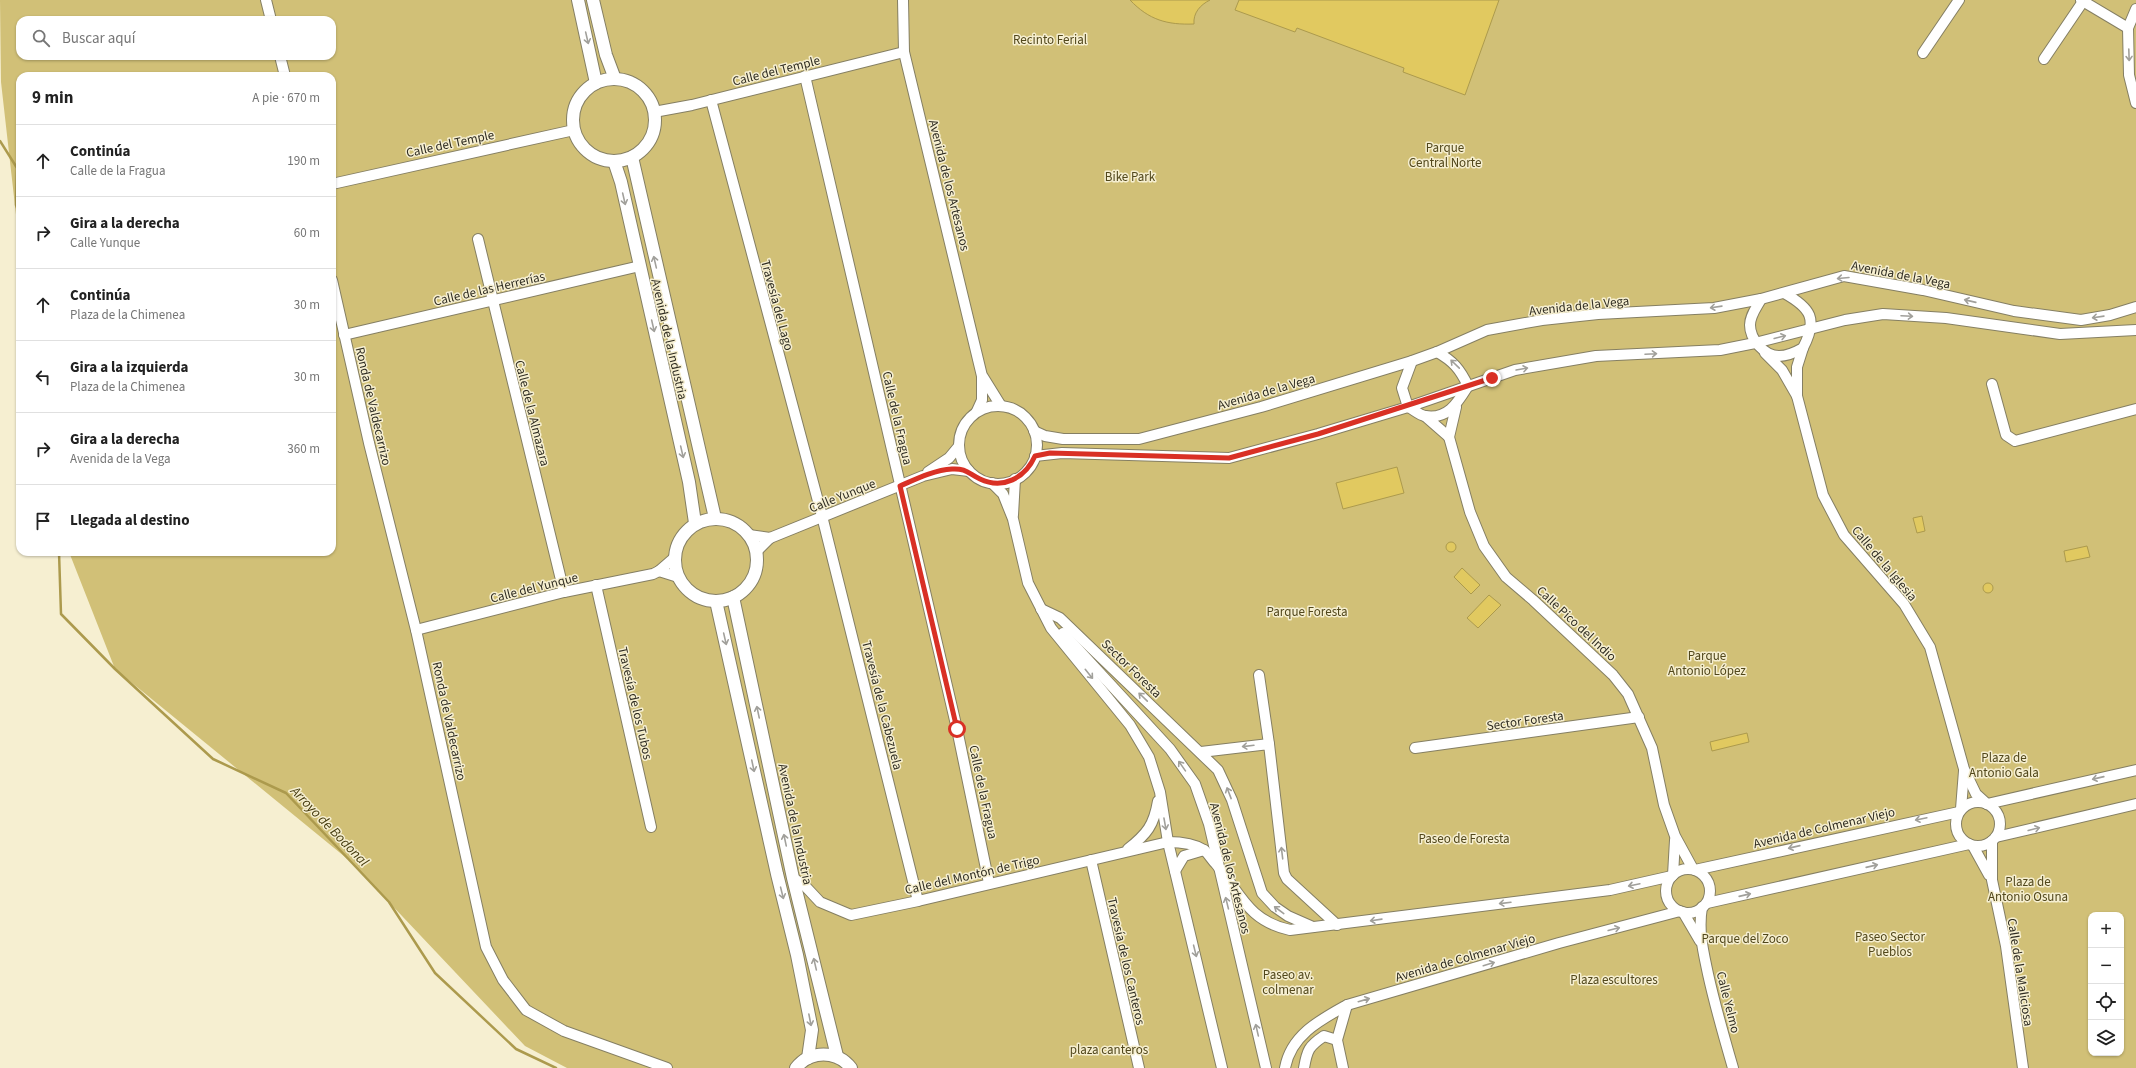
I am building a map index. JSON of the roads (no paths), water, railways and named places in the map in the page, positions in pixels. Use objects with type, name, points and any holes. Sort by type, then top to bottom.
[{"type":"street","points":[[266,0],[270,16]]},
{"type":"street","points":[[578,0],[596,83]]},
{"type":"street","points":[[593,0],[606,55],[615,79]]},
{"type":"street","name":"Avenida de los Artesanos","points":[[903,0],[904,52],[982,376],[982,400],[977,411]]},
{"type":"street","points":[[1923,53],[1959,0]]},
{"type":"street","points":[[2044,59],[2083,0],[2128,28]]},
{"type":"street","points":[[2136,9],[2128,28],[2130,75],[2136,103]]},
{"type":"street","name":"Calle del Temple","points":[[654,112],[711,100],[904,52]]},
{"type":"street","points":[[281,60],[284,72]]},
{"type":"street","name":"Calle de la Fragua","points":[[805,76],[957,729],[989,883]]},
{"type":"street","points":[[615,79],[628,82],[640,89],[649,99],[654,112],[654,125],[651,138],[643,149],[632,157],[614,161],[600,159],[588,153],[579,143],[574,130],[573,116],[576,102],[585,91],[596,83],[615,79]]},
{"type":"street","name":"Travesía del Lago","points":[[711,100],[822,516]]},
{"type":"street","name":"Calle del Temple","points":[[336,183],[574,130]]},
{"type":"street","name":"Avenida de la Industria","points":[[632,157],[715,518]]},
{"type":"street","name":"Avenida de la Industria","points":[[614,161],[621,182],[689,482],[695,523]]},
{"type":"street","name":"Calle de la Almazara","points":[[478,239],[492,302],[564,592]]},
{"type":"street","name":"Calle de las Herrerías","points":[[344,335],[492,302],[640,266]]},
{"type":"street","name":"Avenida de la Vega","points":[[1034,431],[1045,436],[1063,439],[1139,439],[1261,407],[1412,360],[1437,352],[1487,330],[1542,320],[1598,314],[1714,308],[1762,300],[1844,276],[1923,290],[2014,311],[2081,320],[2110,315],[2136,307]]},
{"type":"street","points":[[1784,293],[1800,302],[1810,313],[1812,329]]},
{"type":"street","name":"Ronda de Valdecarrizo","points":[[336,298],[369,444],[416,630],[486,947],[503,980],[526,1010],[564,1030],[667,1068]]},
{"type":"street","points":[[1762,300],[1753,313],[1750,325],[1755,343],[1770,354],[1778,356],[1803,348]]},
{"type":"street","points":[[1035,456],[1062,453],[1229,458],[1318,434],[1408,407],[1515,370],[1596,356],[1720,350],[1755,343],[1845,320],[1883,314],[1946,318],[2060,334],[2136,330]]},
{"type":"street","name":"Calle de la Iglesia","points":[[1797,396],[1798,367],[1803,348],[1812,329]]},
{"type":"street","name":"Calle de la Iglesia","points":[[1755,343],[1782,370],[1797,396],[1823,495],[1835,521],[1852,546],[1904,604],[1930,647],[1964,769],[1976,794],[1987,804]]},
{"type":"street","points":[[1437,352],[1450,359],[1460,369],[1468,386]]},
{"type":"street","points":[[1412,360],[1405,374],[1402,388],[1408,407],[1425,416],[1449,436]]},
{"type":"street","name":"Avenida de los Artesanos","points":[[982,376],[1001,406]]},
{"type":"street","points":[[1992,384],[2006,435],[2015,441],[2136,409]]},
{"type":"street","name":"Calle Pico del Indio","points":[[1468,386],[1456,407],[1449,436],[1470,512],[1484,546],[1506,577],[1533,600],[1613,675],[1628,694],[1652,748],[1664,805],[1675,836],[1694,869]]},
{"type":"street","points":[[1001,406],[1021,414],[1028,421],[1034,431],[1036,447],[1035,456],[1031,465],[1015,479],[1004,483],[992,483],[979,479],[969,471],[962,459],[959,446],[963,426],[977,411],[988,407],[1001,406]]},
{"type":"street","points":[[1425,416],[1441,414],[1456,407]]},
{"type":"street","name":"Calle Yunque","points":[[923,476],[949,458],[959,446]]},
{"type":"street","name":"Calle Yunque","points":[[756,552],[770,538],[923,476],[952,469],[969,471]]},
{"type":"street","name":"Avenida de los Artesanos","points":[[1013,519],[1015,479]]},
{"type":"street","name":"Avenida de los Artesanos","points":[[992,483],[1003,494],[1013,519],[1028,582],[1051,628],[1136,734],[1149,757],[1160,792],[1168,842],[1222,1068]]},
{"type":"street","name":"Travesía de la Cabezuela","points":[[822,516],[918,901]]},
{"type":"street","points":[[715,518],[734,523],[749,535],[756,552],[757,565],[753,578],[744,589],[733,597],[716,601],[705,599],[684,587],[678,577],[674,558],[677,544],[684,532],[695,523],[715,518]]},
{"type":"street","points":[[749,535],[770,538]]},
{"type":"street","name":"Calle del Yunque","points":[[416,630],[564,592],[659,571],[674,558]]},
{"type":"street","points":[[659,571],[678,577]]},
{"type":"street","name":"Travesía de los Tubos","points":[[596,585],[651,827]]},
{"type":"street","name":"Avenida de la Industria","points":[[733,597],[793,878],[837,1056]]},
{"type":"street","points":[[716,601],[799,962],[812,1030],[808,1058]]},
{"type":"street","name":"Avenida de los Artesanos","points":[[1041,609],[1170,749],[1195,784],[1209,824],[1266,1068]]},
{"type":"street","name":"Sector Foresta","points":[[1041,609],[1060,618],[1218,770],[1228,788],[1262,893],[1275,907],[1288,916],[1314,928]]},
{"type":"street","points":[[1259,675],[1269,744],[1284,873],[1287,879],[1337,925]]},
{"type":"street","name":"Sector Foresta","points":[[1415,748],[1639,717]]},
{"type":"street","points":[[1201,752],[1269,744]]},
{"type":"street","name":"Calle de la Iglesia","points":[[1960,810],[1964,769]]},
{"type":"street","points":[[1971,845],[1959,835],[1956,829],[1957,817],[1960,810],[1973,802],[1987,804],[2136,770]]},
{"type":"street","points":[[1125,852],[1143,837],[1155,819],[1160,792]]},
{"type":"street","points":[[1987,804],[1993,808],[2000,819],[2000,826],[1994,839]]},
{"type":"street","points":[[1673,875],[1667,885],[1667,895],[1672,905],[1682,911],[1693,912],[1705,905],[1971,845],[1979,846],[1994,839],[2136,804]]},
{"type":"street","name":"Avenida de Colmenar Viejo","points":[[1694,869],[1960,810]]},
{"type":"street","name":"Calle Pico del Indio","points":[[1673,875],[1676,856],[1675,836]]},
{"type":"street","name":"Calle de la Maliciosa","points":[[1992,880],[1994,839]]},
{"type":"street","name":"Calle del Montón de Trigo","points":[[793,878],[805,886],[820,902],[851,915],[918,901],[989,883],[1168,842],[1186,842],[1204,850]]},
{"type":"street","name":"Calle de la Maliciosa","points":[[1971,845],[1980,856],[1992,880],[2006,946],[2023,1068]]},
{"type":"street","points":[[1175,871],[1184,856],[1204,850],[1248,908],[1273,927],[1290,930],[1610,890],[1673,875],[1682,870],[1694,869],[1704,876],[1710,886],[1710,894],[1700,920],[1700,943]]},
{"type":"street","name":"Travesía de los Canteros","points":[[1091,860],[1139,1068]]},
{"type":"street","points":[[1682,911],[1700,943]]},
{"type":"street","name":"Avenida de Colmenar Viejo","points":[[1285,1068],[1287,1060],[1297,1039],[1316,1022],[1346,1005],[1559,943],[1682,911]]},
{"type":"street","name":"Calle Yelmo","points":[[1700,943],[1714,1006],[1734,1068]]},
{"type":"street","points":[[1342,1068],[1337,1040],[1346,1005]]},
{"type":"street","points":[[1304,1068],[1306,1054],[1311,1045],[1324,1036],[1337,1040]]},
{"type":"street","points":[[796,1068],[808,1058],[817,1054],[837,1056],[851,1068]]},
{"type":"waterway","name":"Arroyo de Bodonal","points":[[0,141],[16,166]]},
{"type":"waterway","name":"Arroyo de Bodonal","points":[[59,556],[61,614],[115,669],[213,759],[286,793],[389,902],[435,973],[516,1049],[556,1068]]},
{"type":"park label","name":"Recinto Ferial","points":[[1050,39]]},
{"type":"park label","name":"Parque Central Norte","points":[[1445,154]]},
{"type":"park label","name":"Bike Park","points":[[1130,176]]},
{"type":"park label","name":"Parque Foresta","points":[[1307,611]]},
{"type":"park label","name":"Parque Antonio López","points":[[1707,662]]},
{"type":"park label","name":"Plaza de Antonio Gala","points":[[2004,764]]},
{"type":"park label","name":"Paseo de Foresta","points":[[1464,838]]},
{"type":"park label","name":"Plaza de Antonio Osuna","points":[[2028,888]]},
{"type":"park label","name":"Parque del Zoco","points":[[1745,938]]},
{"type":"park label","name":"Paseo Sector Pueblos","points":[[1890,944]]},
{"type":"park label","name":"Plaza escultores","points":[[1614,979]]},
{"type":"park label","name":"Paseo av. colmenar","points":[[1288,982]]},
{"type":"park label","name":"plaza canteros","points":[[1109,1049]]}]
